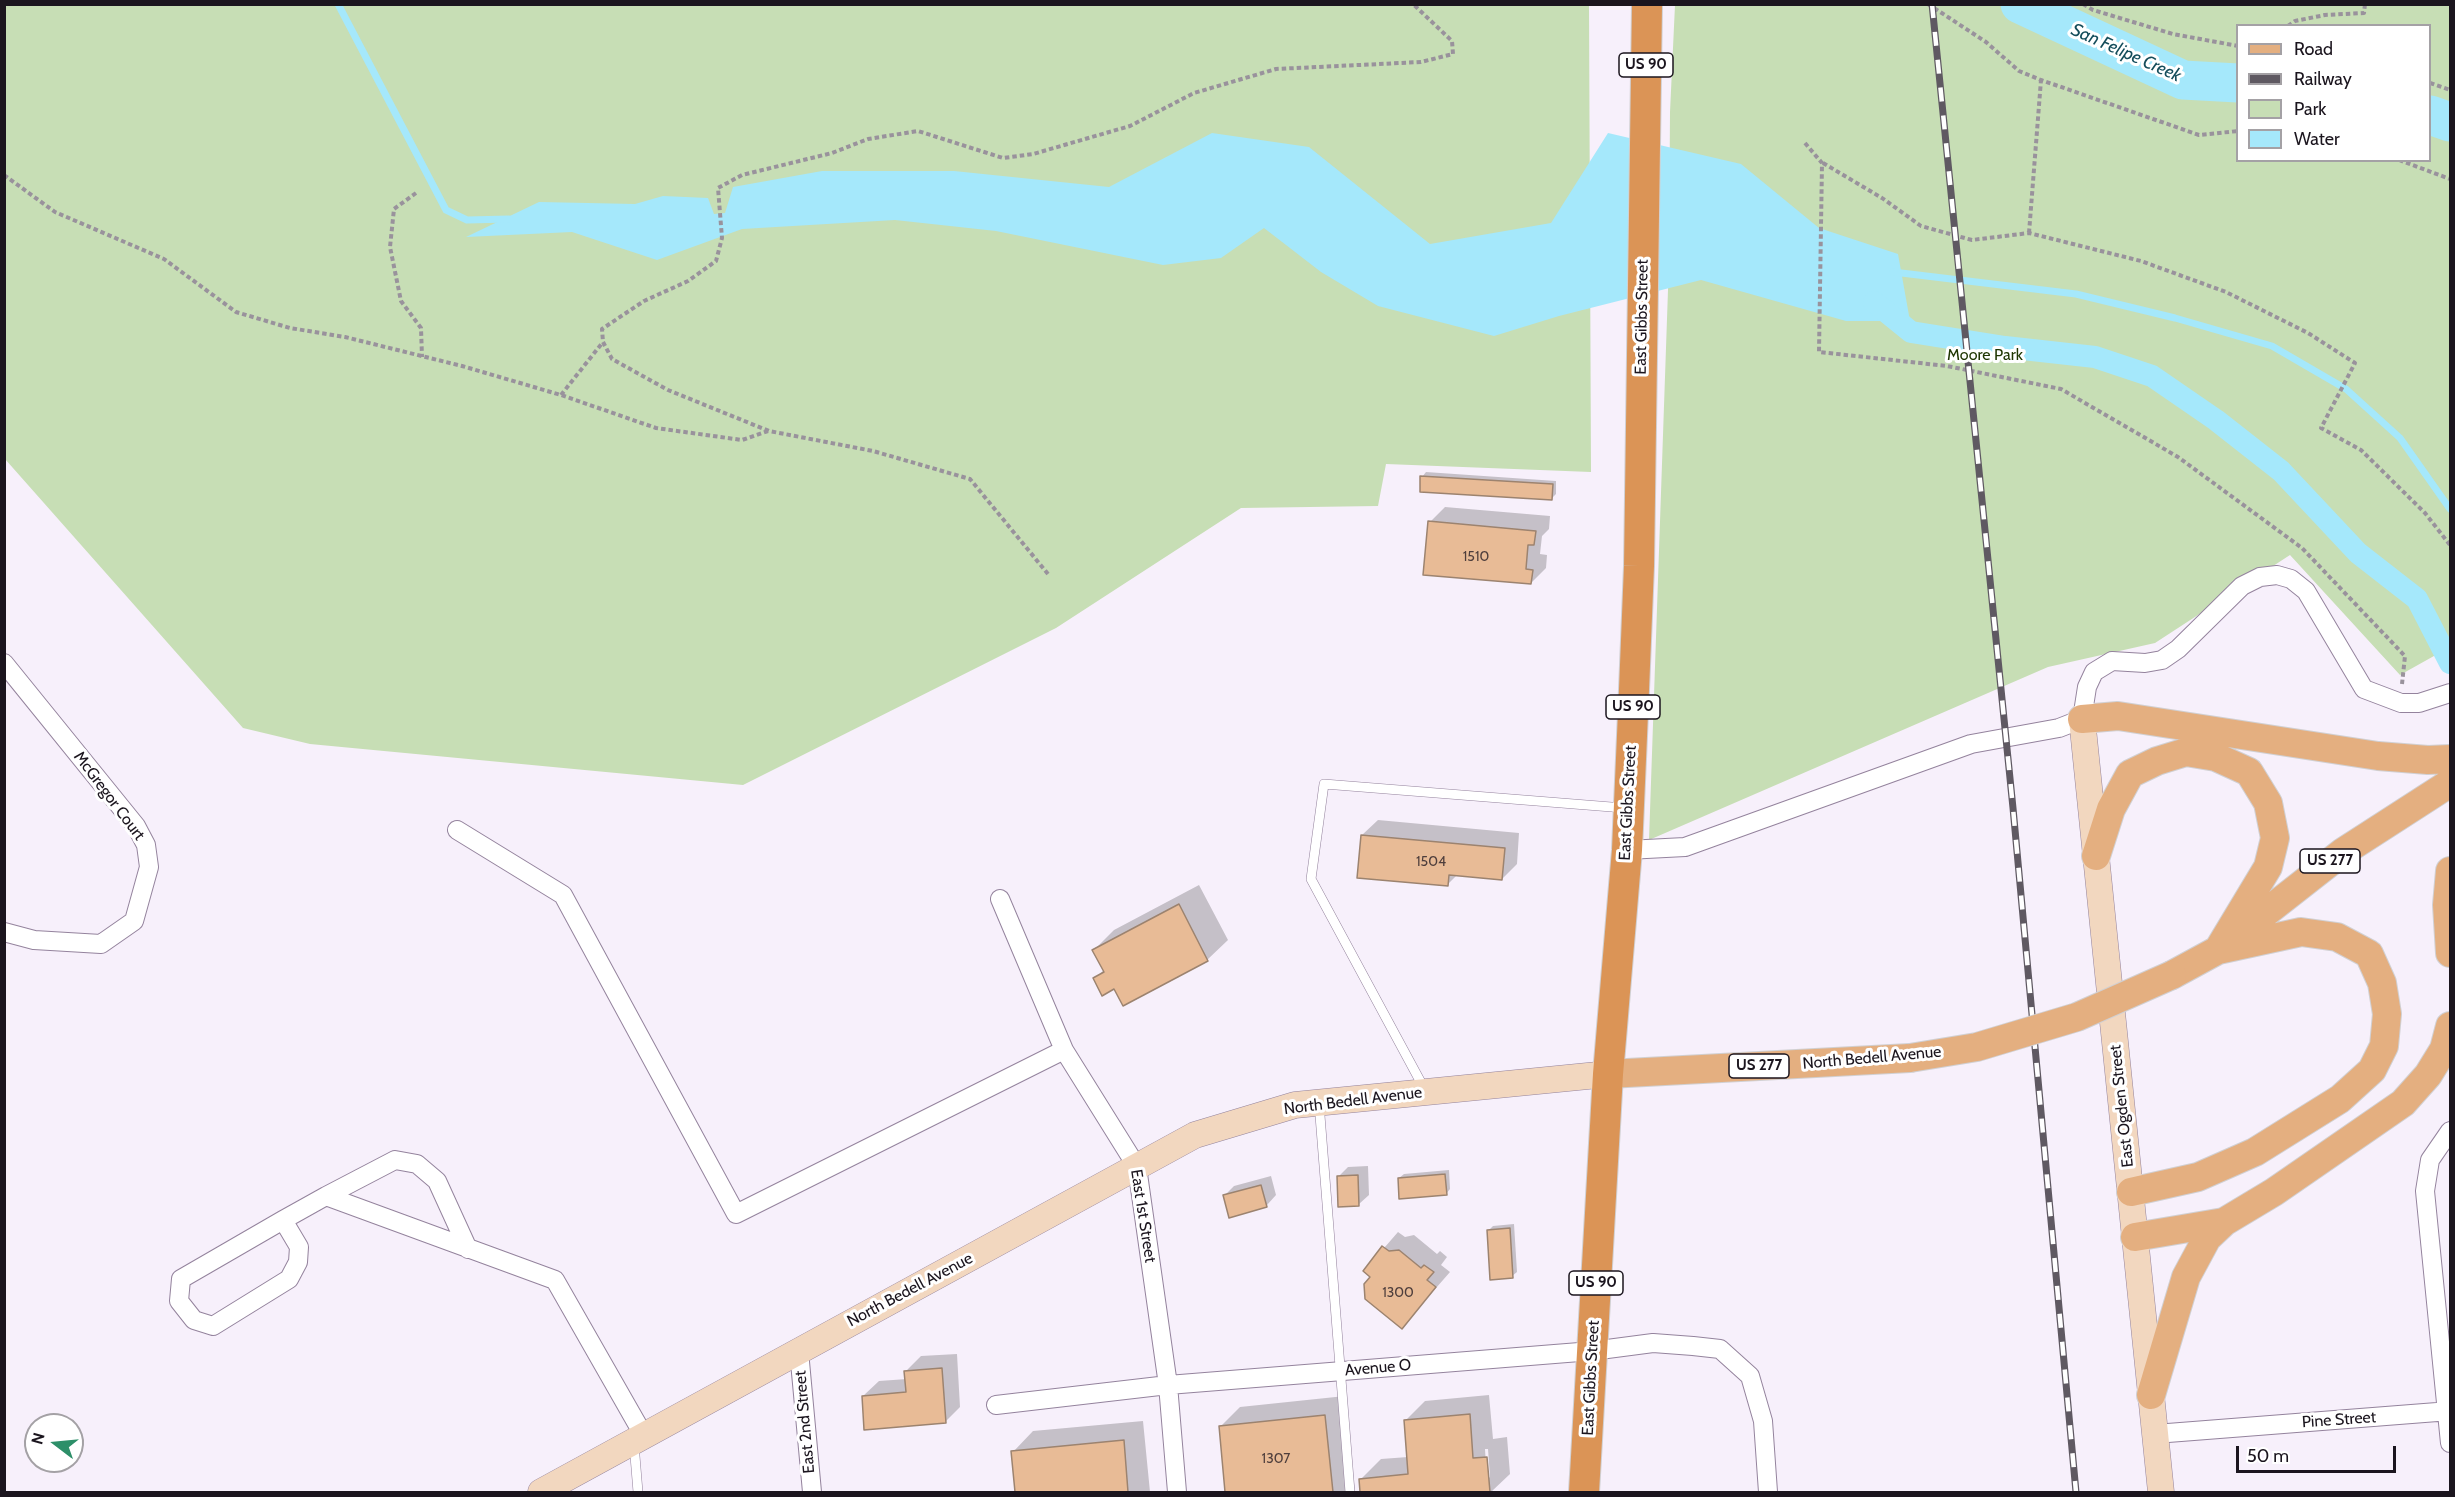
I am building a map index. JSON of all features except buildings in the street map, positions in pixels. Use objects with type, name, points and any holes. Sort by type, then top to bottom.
[{"type":"highway","name":"East Gibbs Street","points":[[1584,1492],[1608,1074],[1627,850],[1639,566],[1647,4]]},
{"type":"main road","points":[[2082,719],[2118,716],[2378,756],[2427,760],[2451,759]]},
{"type":"main road","name":"East Ogden Street","points":[[2082,719],[2161,1492]]},
{"type":"main road","points":[[2096,856],[2111,809],[2130,774],[2157,760],[2186,752],[2216,757],[2249,772],[2268,803],[2275,838],[2268,867],[2217,950]]},
{"type":"main road","name":"US 277","points":[[2217,950],[2343,852],[2451,783]]},
{"type":"main road","points":[[2451,871],[2447,905],[2451,953]]},
{"type":"main road","points":[[2131,1192],[2198,1177],[2255,1152],[2340,1099],[2372,1070],[2384,1046],[2387,1014],[2382,983],[2369,954],[2337,937],[2301,932],[2217,950]]},
{"type":"main road","name":"North Bedell Avenue","points":[[541,1492],[1195,1135],[1295,1105],[1608,1074],[1910,1058],[1977,1047],[2077,1017],[2172,975],[2217,950]]},
{"type":"main road","points":[[2151,1395],[2186,1277],[2206,1238],[2224,1222],[2274,1192],[2403,1103],[2428,1075],[2444,1049],[2451,1026]]},
{"type":"main road","points":[[2135,1237],[2224,1222]]},
{"type":"street","points":[[1627,850],[1685,847],[1971,744],[2059,728],[2082,719],[2087,687],[2094,672],[2112,661],[2145,663],[2162,660],[2178,649],[2242,586],[2260,577],[2277,575],[2291,579],[2306,591],[2364,689],[2401,703],[2420,703],[2448,694]]},
{"type":"street","name":"McGregor Court","points":[[4,663],[136,826],[146,845],[149,867],[134,921],[101,944],[34,940],[4,932]]},
{"type":"street","points":[[457,830],[563,896],[736,1214],[1064,1050]]},
{"type":"street","name":"East 1st Street","points":[[1000,899],[1064,1050],[1137,1167],[1168,1384],[1177,1492]]},
{"type":"street","points":[[2451,1131],[2430,1160],[2425,1191],[2451,1443]]},
{"type":"street","points":[[283,1220],[299,1247],[298,1262],[289,1280],[213,1326],[194,1320],[179,1301],[181,1279],[283,1220],[326,1196],[395,1160],[417,1164],[437,1181],[468,1249]]},
{"type":"street","points":[[326,1196],[555,1280],[639,1439]]},
{"type":"street","name":"Avenue O","points":[[996,1405],[1168,1384],[1592,1351],[1653,1343],[1720,1350],[1750,1376],[1763,1421],[1768,1492]]},
{"type":"street","name":"East 2nd Street","points":[[799,1351],[812,1492]]},
{"type":"street","name":"Pine Street","points":[[2155,1434],[2449,1411]]},
{"type":"lane","points":[[1426,1092],[1311,879],[1324,784],[1628,808]]},
{"type":"lane","points":[[1319,1103],[1350,1492]]},
{"type":"lane","points":[[638,1492],[639,1439]]},
{"type":"path","points":[[1048,574],[970,480],[873,451],[769,431],[659,385],[612,359],[603,342],[602,329],[644,301],[688,280],[716,261],[722,238],[718,188],[742,175],[832,153],[868,139],[918,131],[1003,158],[1033,154],[1130,126],[1194,93],[1276,69],[1421,62],[1453,54],[1452,41],[1413,4]]},
{"type":"path","points":[[1928,4],[1986,42],[2019,71],[2199,135],[2236,131]]},
{"type":"path","points":[[2083,4],[2093,10],[2173,34],[2236,46]]},
{"type":"path","points":[[2291,24],[2295,21],[2325,15],[2364,13],[2365,4]]},
{"type":"path","points":[[2029,233],[2041,80]]},
{"type":"path","points":[[2431,83],[2451,90]]},
{"type":"path","points":[[1805,143],[1822,163],[1882,198],[1921,226],[1972,240],[2029,233],[2141,261],[2226,292],[2308,333],[2355,363],[2321,428],[2361,450],[2425,513],[2451,545]]},
{"type":"path","points":[[2404,162],[2451,179]]},
{"type":"path","points":[[1822,163],[1819,352],[1947,366],[2061,389],[2178,457],[2301,548],[2405,656],[2401,703]]},
{"type":"path","points":[[4,175],[55,212],[164,259],[236,312],[290,328],[345,337],[561,395],[656,428],[742,440],[769,431]]},
{"type":"path","points":[[416,193],[394,209],[390,247],[401,301],[421,328],[422,357]]},
{"type":"path","points":[[561,395],[603,342]]},
{"type":"green space","points":[[4,5],[1589,5],[1591,472],[1386,464],[1378,506],[1241,508],[1056,628],[743,785],[310,744],[243,728],[5,459]]},
{"type":"green space","name":"Moore Park","points":[[1675,5],[2450,5],[2450,647],[2400,675],[2290,555],[2155,643],[2048,667],[1649,840],[1669,261],[1670,112]]},
{"type":"water","points":[[1212,133],[1309,147],[1430,244],[1551,223],[1608,133],[1741,164],[1819,228],[1898,254],[1910,321],[1846,321],[1701,280],[1559,316],[1494,336],[1378,306],[1321,272],[1264,228],[1221,258],[1163,265],[996,231],[895,220],[742,229],[657,260],[572,232],[466,237],[539,202],[635,204],[663,196],[708,198],[714,214],[725,213],[733,187],[822,171],[954,171],[1109,187]]},
{"type":"waterway","points":[[338,4],[446,210],[467,220],[509,219]]},
{"type":"waterway","name":"San Felipe Creek","points":[[2020,4],[2183,80],[2236,83]]},
{"type":"waterway","name":"San Felipe Creek","points":[[2431,115],[2450,122]]},
{"type":"waterway","points":[[1893,272],[2076,294],[2175,318],[2272,346],[2346,389],[2400,438],[2450,509]]},
{"type":"waterway","points":[[1874,302],[1911,332],[2005,347],[2095,357],[2152,376],[2216,420],[2281,471],[2358,553],[2417,599],[2450,663]]},
{"type":"railway","points":[[1932,4],[2013,808],[2076,1492]]}]
